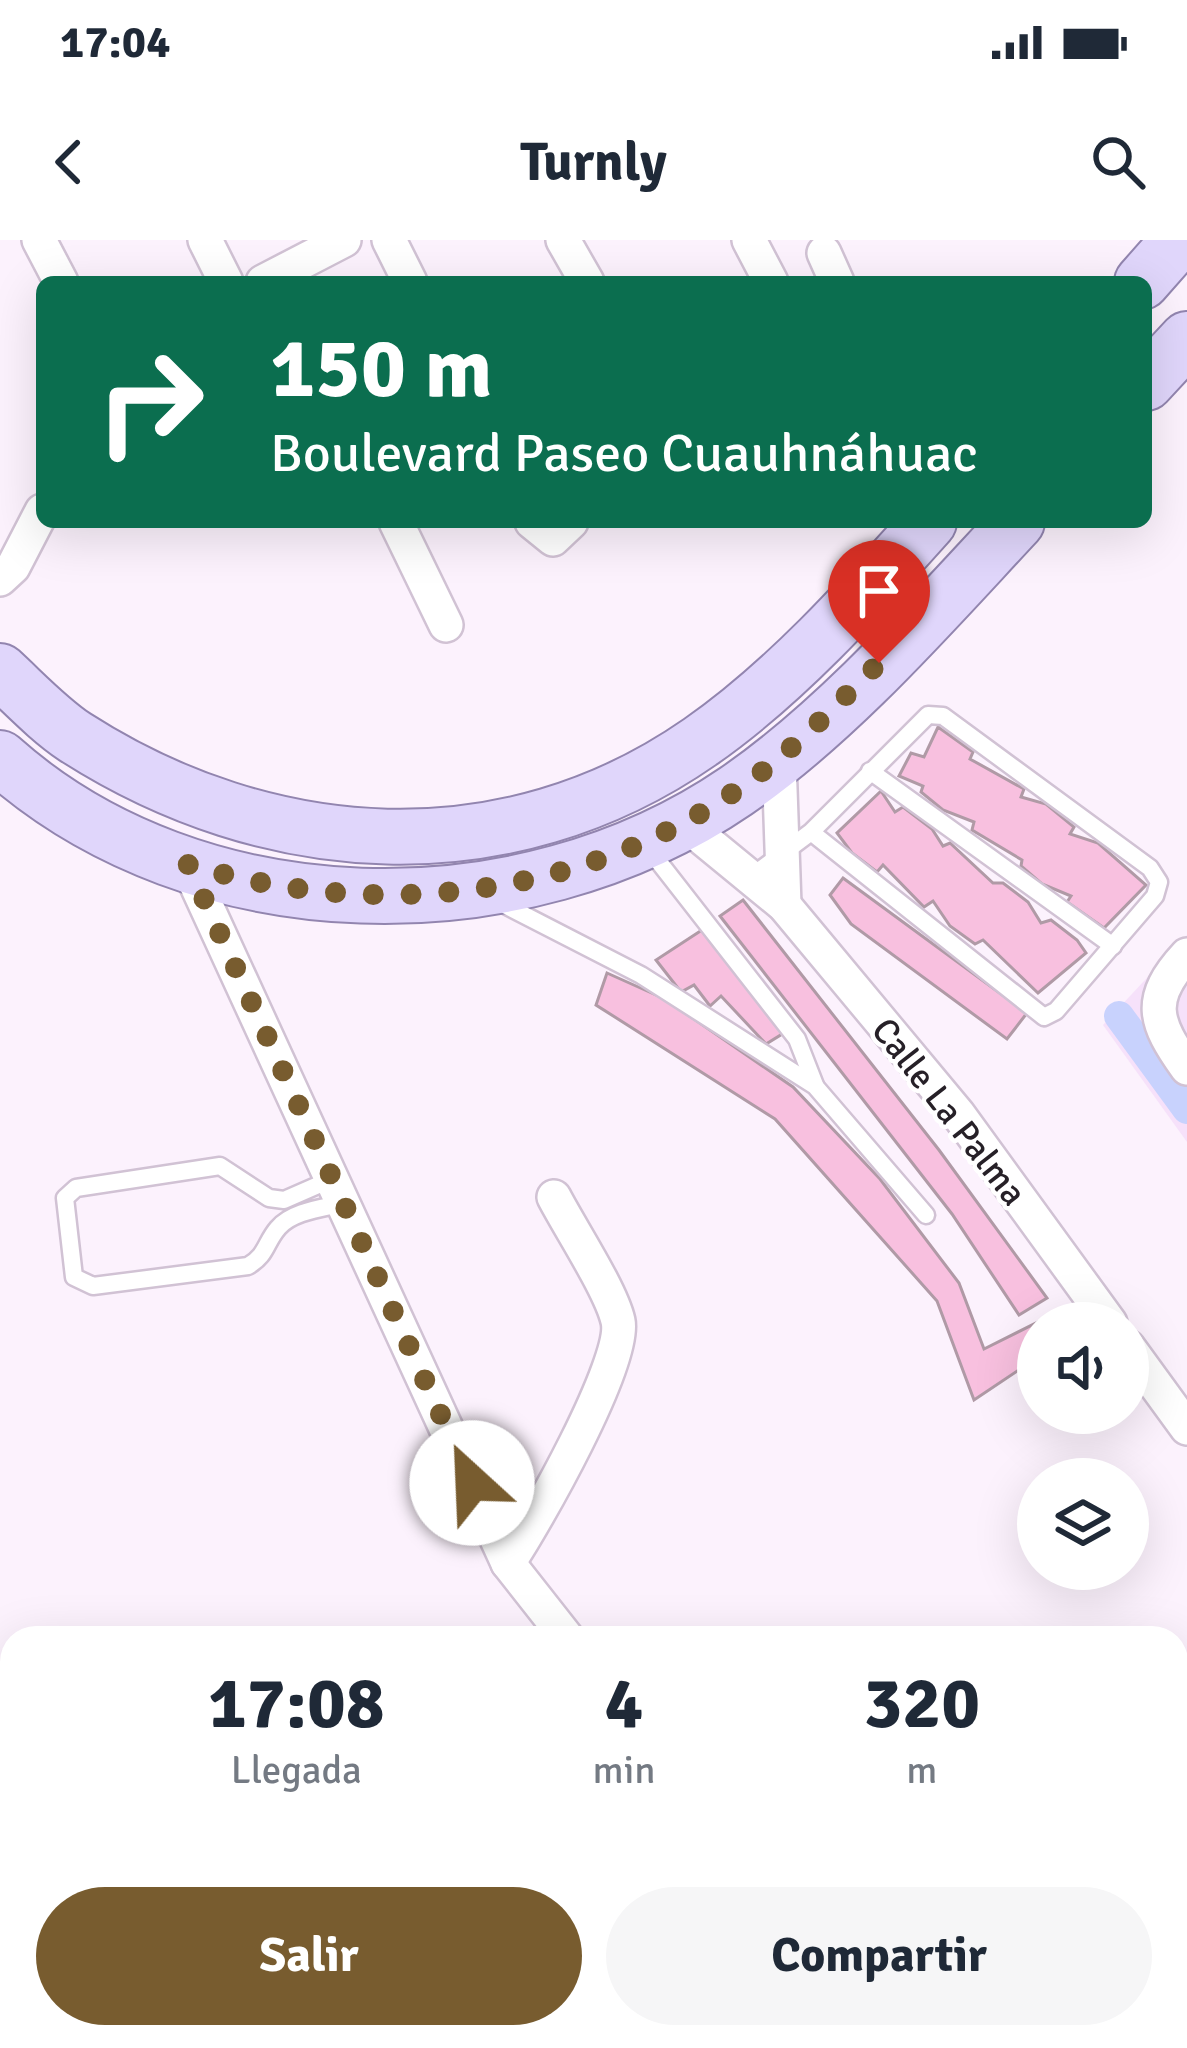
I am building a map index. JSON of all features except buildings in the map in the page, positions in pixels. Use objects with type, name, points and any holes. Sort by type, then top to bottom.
[{"type":"main road","points":[[1147,276],[1179,240]]},
{"type":"main road","points":[[1152,377],[1187,339]]},
{"type":"main road","points":[[0,671],[72,734],[146,777],[282,827],[411,841],[537,818],[644,775],[696,746],[744,710],[922,528]]},
{"type":"main road","points":[[0,758],[41,795],[188,864],[254,884],[310,893],[410,896],[532,878],[663,831],[779,760],[1011,528]]},
{"type":"street","points":[[39,240],[58,276]]},
{"type":"street","points":[[205,240],[223,276]]},
{"type":"street","points":[[275,276],[344,240]]},
{"type":"street","points":[[389,240],[407,276]]},
{"type":"street","points":[[563,240],[584,276]]},
{"type":"street","points":[[749,240],[768,276]]},
{"type":"street","points":[[0,579],[13,567],[36,523]]},
{"type":"street","points":[[399,528],[446,625]]},
{"type":"street","points":[[779,760],[784,905]]},
{"type":"street","name":"Calle La Palma","points":[[663,831],[751,878],[784,905],[958,1114],[1095,1302]]},
{"type":"street","points":[[188,864],[508,1563],[558,1626]]},
{"type":"street","points":[[1187,955],[1165,979],[1160,1019],[1187,1068]]},
{"type":"street","points":[[508,1563],[541,1515],[615,1353],[619,1322],[554,1197]]},
{"type":"street","points":[[1149,1377],[1187,1429]]},
{"type":"lane","points":[[751,878],[811,832],[928,715],[944,716],[1150,868],[1159,882],[1155,896],[1113,946],[1056,1011],[1044,1017],[811,832]]},
{"type":"lane","points":[[870,771],[1113,946]]},
{"type":"lane","points":[[663,831],[797,1039],[815,1086]]},
{"type":"lane","points":[[471,890],[575,937],[815,1086],[926,1215]]},
{"type":"lane","points":[[220,1166],[269,1198],[338,1191],[278,1227],[265,1256],[248,1266],[93,1286],[74,1277],[65,1198],[76,1188],[220,1166]]},
{"type":"shaded area","points":[[1187,935],[1187,1142],[1103,1025]]},
{"type":"waterway","points":[[1119,1016],[1187,1109]]},
{"type":"route","points":[[472,1483],[188,864],[254,884],[360,897],[471,890],[532,878],[601,857],[684,823],[734,793],[779,760],[879,663]]}]
